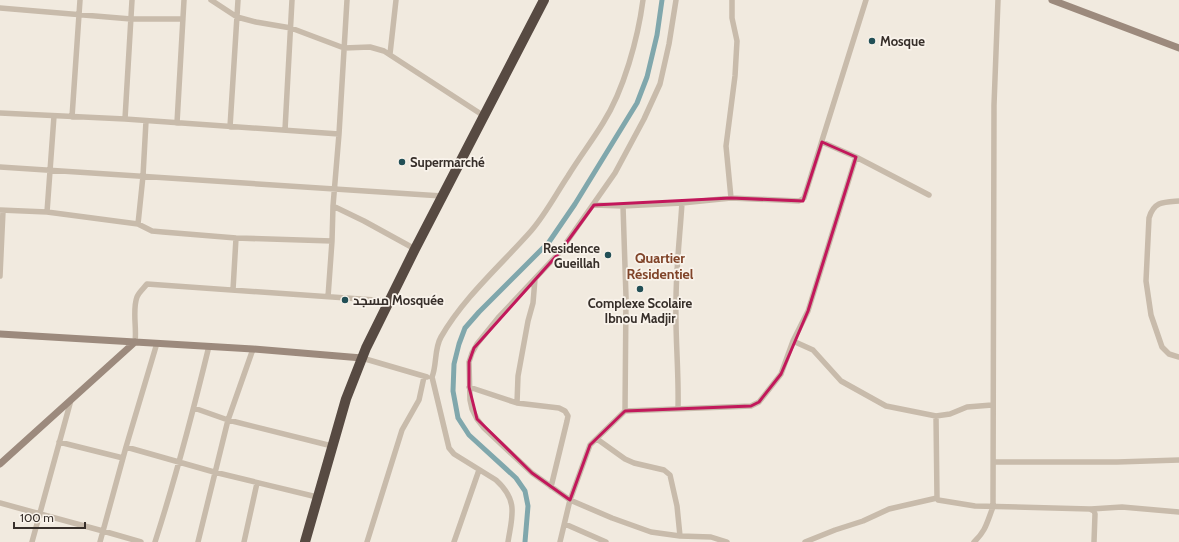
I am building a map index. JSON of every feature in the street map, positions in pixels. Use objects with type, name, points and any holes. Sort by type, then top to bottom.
[{"type":"highway","points":[[305,542],[346,399],[362,358],[388,301],[544,0]]},
{"type":"street","points":[[72,117],[80,0]]},
{"type":"street","points":[[125,119],[132,0]]},
{"type":"street","points":[[177,123],[184,0]]},
{"type":"street","points":[[211,0],[237,18],[291,28],[344,48],[377,48],[390,54],[484,116]]},
{"type":"street","points":[[230,127],[238,0]]},
{"type":"street","points":[[286,130],[292,0]]},
{"type":"street","points":[[328,297],[347,0]]},
{"type":"street","points":[[390,54],[396,0]]},
{"type":"street","points":[[508,542],[512,503],[499,482],[451,451],[432,378],[437,346],[440,337],[464,304],[532,230],[604,122],[614,103],[629,64],[643,0]]},
{"type":"street","points":[[676,0],[669,44],[660,84],[644,119],[615,173],[559,253],[498,318],[477,344],[469,362],[469,387],[472,409],[484,428],[532,473],[570,500],[651,532],[680,536],[711,537],[728,542]]},
{"type":"street","points":[[731,198],[726,146],[735,76],[737,41],[732,18],[732,0]]},
{"type":"street","points":[[594,204],[623,206],[682,203],[731,198],[769,201],[802,200],[804,198],[822,142],[866,0]]},
{"type":"street","points":[[974,542],[981,536],[985,529],[993,507],[994,462],[992,405],[994,105],[998,0]]},
{"type":"street","points":[[1052,0],[1179,48]]},
{"type":"street","points":[[0,8],[131,19],[183,19]]},
{"type":"street","points":[[0,113],[125,119],[339,134]]},
{"type":"street","points":[[47,212],[54,116]]},
{"type":"street","points":[[138,224],[143,176],[146,121]]},
{"type":"street","points":[[822,142],[856,157],[929,195]]},
{"type":"street","points":[[560,542],[570,500],[590,445],[598,439],[625,411],[751,406],[759,402],[781,374],[793,341],[808,311],[856,157]]},
{"type":"street","points":[[0,167],[442,196]]},
{"type":"street","points":[[1179,201],[1164,202],[1154,207],[1148,218],[1146,281],[1151,315],[1162,347],[1169,354],[1179,357]]},
{"type":"street","points":[[678,408],[676,303],[677,266],[682,203]]},
{"type":"street","points":[[333,206],[415,249]]},
{"type":"street","points":[[623,206],[626,297],[625,411]]},
{"type":"street","points":[[0,276],[2,211],[47,212],[138,224],[152,231],[236,238],[332,241]]},
{"type":"street","points":[[233,290],[236,238]]},
{"type":"street","points":[[517,403],[518,376],[528,321],[534,303],[534,279]]},
{"type":"street","points":[[0,464],[135,342],[137,297],[147,284],[388,301]]},
{"type":"street","points":[[0,334],[209,346],[362,358],[424,377],[432,378]]},
{"type":"street","points":[[793,341],[813,350],[841,381],[886,406],[936,416],[950,414],[967,407],[992,405]]},
{"type":"street","points":[[100,542],[157,343]]},
{"type":"street","points":[[155,542],[194,408],[209,346]]},
{"type":"street","points":[[198,542],[228,420],[252,349]]},
{"type":"street","points":[[367,542],[402,430],[419,400],[424,377]]},
{"type":"street","points":[[469,387],[517,403],[559,408],[566,411],[568,416],[551,487]]},
{"type":"street","points":[[32,542],[71,400]]},
{"type":"street","points":[[194,408],[228,420],[332,446]]},
{"type":"street","points":[[936,416],[936,498]]},
{"type":"street","points":[[598,439],[624,459],[634,463],[664,470],[670,476],[677,506],[680,536]]},
{"type":"street","points":[[59,442],[123,458]]},
{"type":"street","points":[[126,447],[214,472],[317,497]]},
{"type":"street","points":[[994,462],[1117,462],[1179,460]]},
{"type":"street","points":[[454,542],[479,470]]},
{"type":"street","points":[[244,542],[257,483]]},
{"type":"street","points":[[805,542],[863,521],[889,509],[936,498],[938,500],[960,504],[993,507],[1090,510],[1122,507],[1179,512]]},
{"type":"street","points":[[0,503],[141,542]]},
{"type":"street","points":[[1090,510],[1094,511],[1095,514],[1094,542]]},
{"type":"street","points":[[565,524],[606,542]]},
{"type":"highlighted area","points":[[822,142],[856,157],[808,311],[781,374],[759,402],[751,406],[625,411],[590,445],[570,500],[532,473],[477,419],[469,387],[469,362],[474,348],[559,253],[594,205],[731,198],[803,201]]},
{"type":"waterway","points":[[525,542],[528,506],[525,491],[516,478],[469,435],[458,418],[453,391],[454,364],[459,344],[465,328],[479,312],[549,242],[575,204],[637,103],[647,77],[657,35],[662,0]]},
{"type":"place","name":"Mosque","points":[[872,41]]},
{"type":"place","name":"Supermarché","points":[[402,162]]},
{"type":"place","name":"Residence Gueillah","points":[[608,255]]},
{"type":"place","name":"Complexe Scolaire Ibnou Madjir","points":[[640,289]]},
{"type":"place","name":"مسجد Mosquée","points":[[345,300]]},
{"type":"district","name":"Quartier Résidentiel","points":[[660,266]]}]
